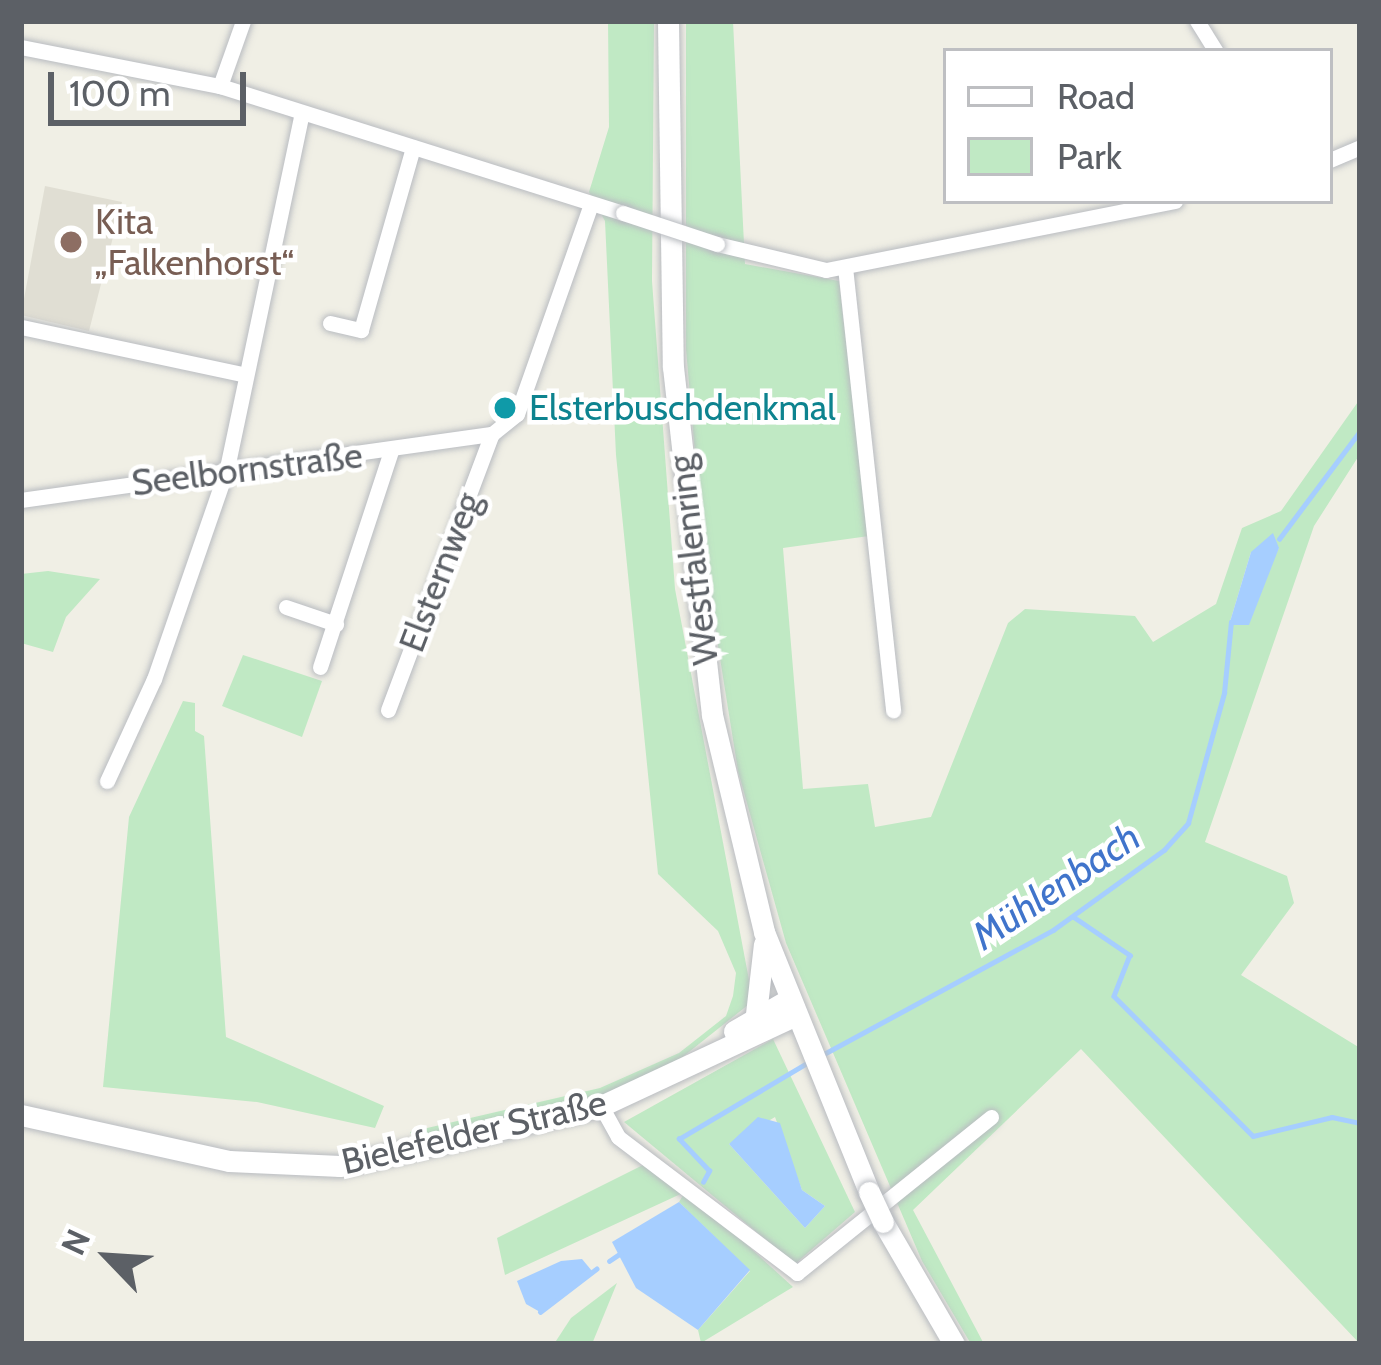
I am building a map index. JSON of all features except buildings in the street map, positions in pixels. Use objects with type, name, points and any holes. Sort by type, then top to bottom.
[{"type":"main road","name":"Westfalenring","points":[[668,21],[683,505],[716,734],[764,932],[791,1008]]},
{"type":"main road","points":[[756,1014],[764,932]]},
{"type":"main road","points":[[791,1008],[869,1192],[954,1344]]},
{"type":"main road","name":"Bielefelder Straße","points":[[706,1055],[756,1014],[791,1008]]},
{"type":"main road","name":"Bielefelder Straße","points":[[21,1115],[203,1157],[300,1167],[376,1160],[601,1106],[791,1008]]},
{"type":"street","points":[[220,86],[243,21]]},
{"type":"street","points":[[1197,21],[1214,48]]},
{"type":"street","points":[[21,47],[220,86],[808,271],[1160,204]]},
{"type":"street","points":[[107,781],[154,679],[227,468],[242,374],[302,112]]},
{"type":"street","points":[[330,322],[361,330],[413,147]]},
{"type":"street","name":"Elsternweg","points":[[388,710],[493,434],[518,414],[591,204]]},
{"type":"street","points":[[845,267],[893,710]]},
{"type":"street","points":[[21,327],[242,374]]},
{"type":"street","name":"Seelbornstraße","points":[[21,500],[493,434]]},
{"type":"street","points":[[320,668],[392,451]]},
{"type":"street","points":[[286,607],[336,624]]},
{"type":"street","points":[[601,1106],[618,1137],[797,1273],[991,1117]]},
{"type":"shaded area","name":"Kita „Falkenhorst“","points":[[45,186],[122,202],[89,331],[21,315]]},
{"type":"green space","points":[[608,21],[654,21],[652,281],[675,589],[753,1001],[665,1071],[591,1102],[415,1142],[410,1132],[600,1088],[679,1053],[726,1016],[733,996],[736,973],[718,931],[658,874],[616,455],[605,221],[589,192],[609,127]]},
{"type":"green space","points":[[686,21],[733,21],[745,264],[839,281],[869,536],[783,548],[803,789],[868,784],[875,827],[931,817],[1008,623],[1025,609],[1135,616],[1153,642],[1216,604],[1242,528],[1281,511],[1360,399],[1360,454],[1314,526],[1205,842],[1287,876],[1294,903],[1241,975],[1360,1048],[1360,1344],[1081,1049],[913,1210],[984,1344],[971,1344],[922,1261],[786,943],[738,771],[704,558],[686,349]],"holes":[[[1279,548],[1259,586],[1229,625],[1251,552]]]},
{"type":"green space","points":[[48,571],[100,579],[66,617],[53,652],[21,643],[21,574]]},
{"type":"green space","points":[[243,655],[322,681],[302,737],[222,706]]},
{"type":"green space","points":[[183,701],[195,703],[195,731],[204,736],[226,1037],[384,1106],[375,1128],[257,1102],[103,1087],[129,817]]},
{"type":"green space","points":[[773,1039],[855,1212],[795,1264],[624,1122]],"holes":[[[775,1117],[802,1190],[825,1206],[805,1228],[729,1144]]]},
{"type":"green space","points":[[645,1164],[687,1190],[793,1287],[701,1343],[698,1330],[750,1271],[679,1202],[685,1192],[505,1275],[497,1238]]},
{"type":"green space","points":[[617,1283],[592,1344],[554,1344],[571,1318]]},
{"type":"water","points":[[1273,533],[1279,548],[1249,625],[1229,625],[1251,552]]},
{"type":"water","points":[[758,1117],[780,1123],[802,1190],[825,1206],[805,1228],[729,1144]]},
{"type":"water","points":[[679,1202],[750,1270],[698,1330],[636,1288],[612,1242]]},
{"type":"water","points":[[582,1259],[592,1271],[540,1312],[526,1304],[517,1281],[561,1261]]},
{"type":"waterway","name":"Mühlenbach","points":[[1279,539],[1360,431]]},
{"type":"waterway","name":"Mühlenbach","points":[[822,1055],[1053,930],[1164,850],[1188,823],[1224,693],[1231,622]]},
{"type":"waterway","points":[[1074,917],[1130,955],[1114,996],[1253,1136],[1332,1117],[1360,1123]]},
{"type":"waterway","name":"Mühlenbach","points":[[703,1182],[709,1171],[679,1139],[807,1063]]},
{"type":"waterway","name":"Mühlenbach","points":[[609,1261],[621,1253]]},
{"type":"waterway","name":"Mühlenbach","points":[[540,1312],[596,1269]]},
{"type":"place","name":"Kita „Falkenhorst“","points":[[71,242]]},
{"type":"place","name":"Elsterbuschdenkmal","points":[[505,408]]}]
